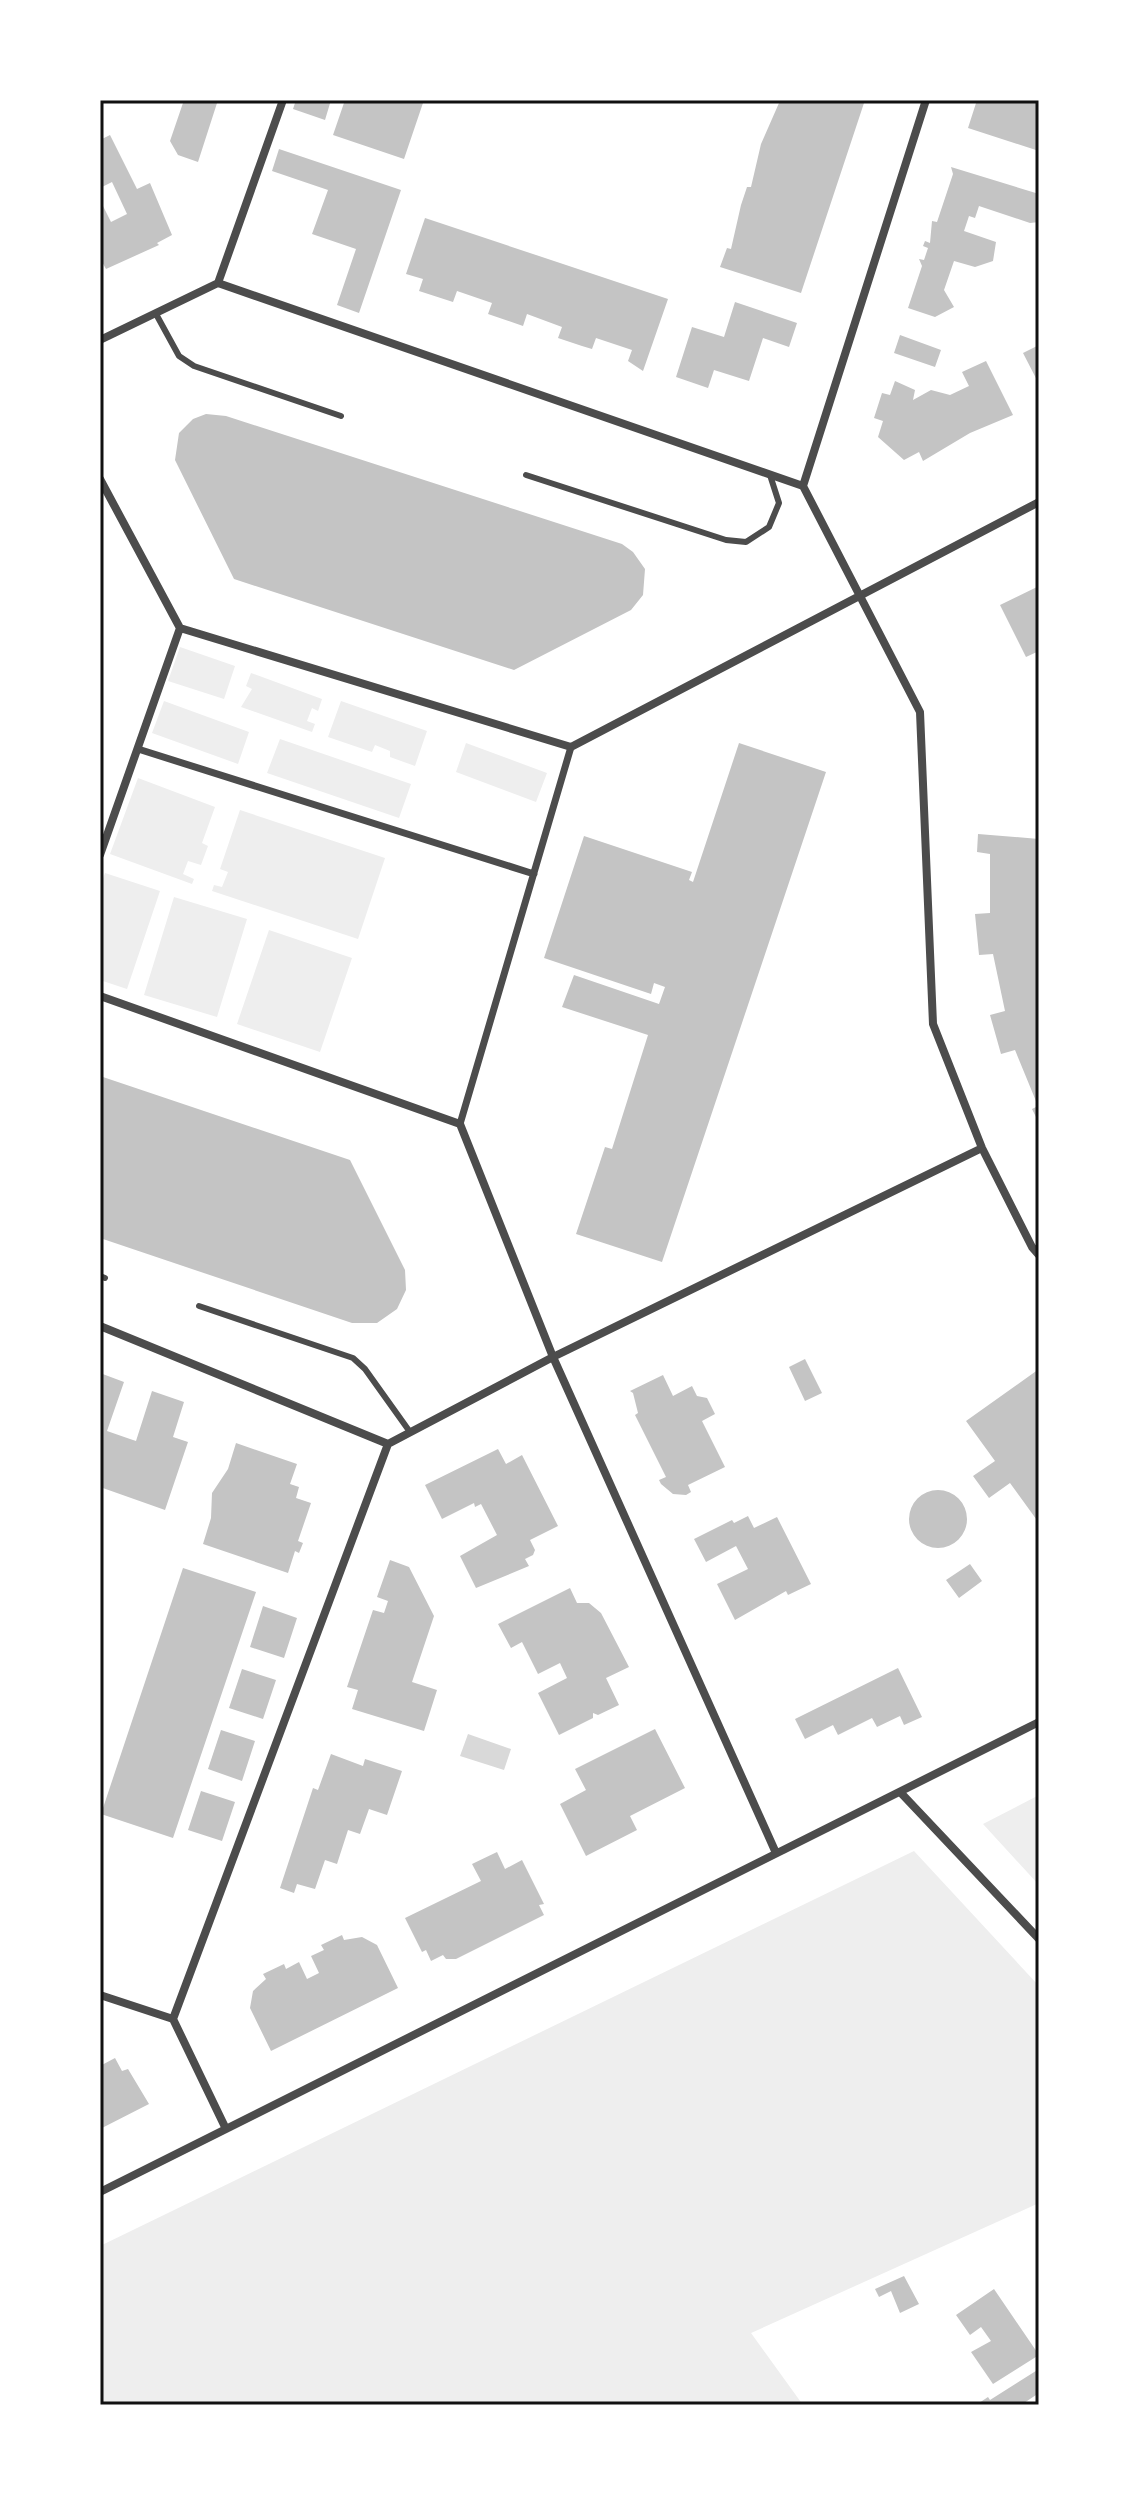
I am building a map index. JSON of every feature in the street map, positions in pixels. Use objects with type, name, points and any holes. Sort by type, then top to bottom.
[{"type":"street","points":[[100,340],[218,283],[283,100]]},
{"type":"street","points":[[803,486],[926,100]]},
{"type":"street","points":[[218,283],[803,486],[920,712],[933,1024],[982,1148],[1032,1247],[1039,1255]]},
{"type":"street","points":[[100,479],[180,628],[571,747],[1039,502]]},
{"type":"street","points":[[100,855],[180,628]]},
{"type":"street","points":[[571,747],[460,1124],[553,1357],[776,1853]]},
{"type":"street","points":[[138,749],[534,874]]},
{"type":"street","points":[[100,996],[460,1124]]},
{"type":"street","points":[[173,2019],[388,1444],[553,1357],[982,1148]]},
{"type":"street","points":[[100,1326],[388,1444]]},
{"type":"street","points":[[100,2192],[1039,1722]]},
{"type":"street","points":[[901,1793],[1039,1939]]},
{"type":"street","points":[[100,1995],[173,2019],[226,2129]]},
{"type":"lane","points":[[156,314],[179,356],[194,366],[341,416]]},
{"type":"lane","points":[[526,475],[726,540],[746,542],[769,527],[779,503],[770,475]]},
{"type":"lane","points":[[199,1306],[353,1358],[365,1369],[410,1432]]},
{"type":"shaded area","points":[[180,647],[235,666],[224,699],[168,681]]},
{"type":"shaded area","points":[[251,673],[322,699],[318,711],[312,708],[307,721],[315,724],[312,732],[241,707],[252,689],[246,686]]},
{"type":"shaded area","points":[[164,701],[249,732],[238,764],[152,733]]},
{"type":"shaded area","points":[[341,701],[427,731],[415,766],[390,757],[390,751],[375,745],[372,752],[328,737]]},
{"type":"shaded area","points":[[280,739],[411,784],[399,818],[267,773]]},
{"type":"shaded area","points":[[466,743],[547,773],[536,802],[456,772]]},
{"type":"shaded area","points":[[138,778],[215,807],[202,843],[208,846],[201,865],[188,861],[183,874],[194,879],[192,884],[110,854]]},
{"type":"shaded area","points":[[240,810],[385,858],[358,939],[212,891],[214,885],[222,887],[228,872],[220,869]]},
{"type":"shaded area","points":[[105,873],[160,891],[127,989],[100,980],[100,887]]},
{"type":"shaded area","points":[[174,897],[247,919],[217,1017],[144,995]]},
{"type":"shaded area","points":[[269,930],[352,958],[320,1052],[237,1024]]},
{"type":"shaded area","points":[[468,1734],[511,1749],[504,1770],[460,1756]]},
{"type":"shaded area","points":[[1039,1795],[1039,1885],[983,1824]]},
{"type":"shaded area","points":[[914,1851],[1039,1986],[1039,2203],[751,2333],[803,2405],[100,2405],[100,2246]]},
{"type":"building","points":[[184,100],[218,100],[198,162],[178,155],[170,141]]},
{"type":"building","points":[[296,100],[331,100],[325,120],[293,109]]},
{"type":"building","points":[[345,100],[424,100],[404,159],[333,135]]},
{"type":"building","points":[[771,100],[865,100],[801,293],[720,267],[727,248],[731,249],[741,205],[747,187],[751,187],[761,144],[779,103]]},
{"type":"building","points":[[977,100],[1039,100],[1039,151],[968,128]]},
{"type":"building","points":[[110,135],[137,189],[150,183],[172,235],[157,243],[159,245],[106,269],[100,258],[100,200],[111,222],[127,214],[112,182],[100,188],[100,140]]},
{"type":"building","points":[[279,149],[401,190],[359,313],[337,305],[356,249],[312,234],[328,190],[272,171]]},
{"type":"building","points":[[951,167],[1039,194],[1039,222],[1030,223],[979,206],[975,218],[969,216],[964,231],[996,242],[993,261],[975,267],[954,261],[944,290],[954,307],[935,317],[908,308],[922,266],[919,259],[924,260],[928,248],[923,246],[925,241],[930,243],[932,221],[937,222],[953,174]]},
{"type":"building","points":[[425,218],[668,299],[643,371],[628,361],[632,350],[596,338],[592,349],[558,338],[562,327],[527,314],[523,326],[488,314],[492,303],[457,291],[453,302],[419,291],[423,279],[406,274]]},
{"type":"building","points":[[735,302],[797,323],[789,347],[763,338],[749,381],[714,370],[708,388],[676,377],[692,327],[724,337]]},
{"type":"building","points":[[900,335],[941,350],[935,367],[894,353]]},
{"type":"building","points":[[1039,345],[1039,384],[1023,353]]},
{"type":"building","points":[[986,361],[1013,415],[970,433],[923,461],[919,452],[904,460],[878,437],[883,421],[874,418],[882,393],[890,395],[895,381],[915,390],[913,400],[931,390],[950,395],[969,386],[962,372]]},
{"type":"building","points":[[206,414],[226,416],[622,544],[633,552],[645,569],[643,595],[631,610],[514,670],[234,579],[175,460],[179,433],[193,419]]},
{"type":"building","points":[[1039,586],[1039,651],[1026,657],[1000,605]]},
{"type":"building","points":[[739,743],[826,772],[662,1262],[576,1234],[605,1147],[612,1149],[648,1035],[562,1007],[574,975],[659,1004],[665,987],[654,983],[651,994],[544,958],[584,836],[692,872],[689,880],[693,882]]},
{"type":"building","points":[[978,834],[1039,839],[1039,1123],[1032,1109],[1038,1106],[1015,1050],[1001,1054],[990,1015],[1005,1011],[993,954],[979,955],[975,914],[990,913],[990,854],[977,852]]},
{"type":"building","points":[[100,1076],[350,1160],[405,1270],[406,1290],[397,1309],[377,1323],[352,1323],[100,1238]]},
{"type":"building","points":[[805,1359],[822,1393],[805,1401],[789,1367]]},
{"type":"building","points":[[1039,1369],[1039,1523],[1010,1483],[989,1498],[973,1476],[995,1461],[966,1421]]},
{"type":"building","points":[[100,1373],[124,1382],[107,1431],[130,1439],[136,1441],[152,1391],[184,1402],[173,1437],[188,1442],[165,1510],[100,1487]]},
{"type":"building","points":[[663,1375],[673,1396],[692,1386],[697,1396],[707,1398],[715,1414],[702,1421],[725,1467],[688,1485],[691,1492],[686,1495],[673,1494],[661,1484],[659,1480],[666,1477],[635,1415],[638,1413],[630,1391]]},
{"type":"building","points":[[236,1443],[297,1464],[290,1484],[299,1487],[296,1498],[311,1503],[298,1541],[303,1543],[299,1553],[295,1551],[288,1573],[203,1544],[211,1518],[212,1493],[228,1469]]},
{"type":"building","points":[[498,1449],[506,1464],[522,1455],[558,1526],[530,1540],[535,1550],[525,1559],[529,1566],[476,1588],[460,1556],[497,1535],[481,1504],[475,1507],[474,1503],[442,1519],[425,1485]]},
{"type":"building","points":[[938,1490],[959,1498],[967,1519],[959,1540],[938,1548],[917,1540],[909,1519],[917,1498]]},
{"type":"building","points":[[748,1516],[754,1528],[777,1517],[811,1584],[788,1595],[786,1591],[735,1620],[717,1584],[748,1569],[736,1546],[706,1562],[694,1539],[732,1520],[734,1523]]},
{"type":"building","points":[[390,1560],[409,1567],[434,1616],[412,1682],[437,1690],[424,1731],[352,1709],[358,1690],[347,1687],[373,1610],[384,1613],[388,1601],[377,1597]]},
{"type":"building","points":[[970,1564],[982,1581],[959,1598],[946,1580]]},
{"type":"building","points":[[183,1568],[256,1592],[173,1838],[101,1814]]},
{"type":"building","points":[[570,1588],[577,1603],[589,1603],[601,1613],[629,1667],[606,1678],[619,1705],[598,1715],[593,1713],[593,1718],[559,1735],[538,1693],[567,1678],[560,1663],[538,1674],[522,1642],[511,1648],[498,1624]]},
{"type":"building","points":[[263,1606],[297,1618],[284,1658],[250,1647]]},
{"type":"building","points":[[898,1668],[922,1717],[904,1725],[900,1716],[877,1727],[872,1718],[838,1735],[833,1725],[805,1739],[795,1719]]},
{"type":"building","points":[[242,1669],[276,1680],[263,1719],[229,1708]]},
{"type":"building","points":[[655,1729],[685,1788],[630,1816],[637,1830],[586,1856],[560,1804],[586,1790],[575,1769]]},
{"type":"building","points":[[221,1730],[255,1741],[242,1781],[208,1769]]},
{"type":"building","points":[[331,1754],[363,1766],[365,1759],[402,1771],[387,1815],[369,1809],[360,1834],[348,1830],[337,1864],[325,1860],[315,1889],[297,1884],[294,1893],[280,1888],[313,1788],[318,1790]]},
{"type":"building","points":[[201,1791],[235,1802],[222,1841],[188,1830]]},
{"type":"building","points":[[497,1852],[505,1869],[522,1860],[544,1904],[539,1905],[544,1915],[456,1959],[446,1959],[443,1955],[431,1961],[426,1950],[422,1952],[405,1918],[481,1881],[472,1864]]},
{"type":"building","points":[[342,1935],[344,1940],[362,1937],[377,1945],[398,1988],[271,2051],[250,2008],[253,1991],[266,1979],[263,1974],[284,1964],[286,1969],[299,1962],[307,1979],[319,1973],[311,1956],[324,1950],[321,1945]]},
{"type":"building","points":[[115,2058],[122,2071],[128,2069],[149,2104],[100,2129],[100,2066]]},
{"type":"building","points":[[904,2276],[919,2304],[900,2313],[891,2291],[879,2297],[875,2289]]},
{"type":"building","points":[[994,2289],[1039,2355],[993,2384],[971,2352],[991,2341],[981,2327],[970,2335],[956,2315]]},
{"type":"building","points":[[1039,2369],[1039,2393],[1021,2405],[976,2405],[988,2397],[990,2400]]}]
